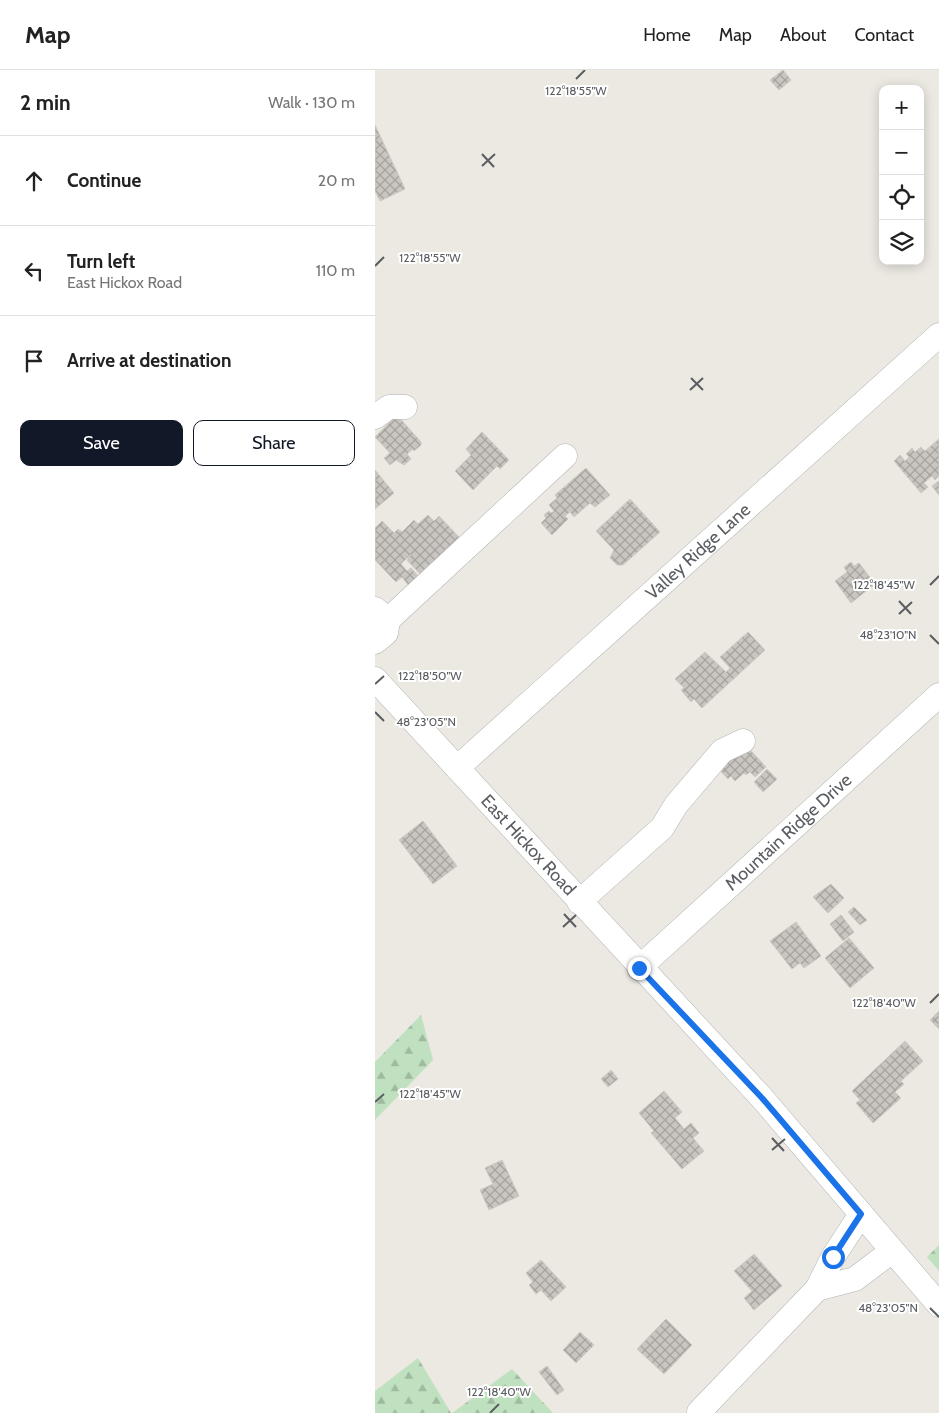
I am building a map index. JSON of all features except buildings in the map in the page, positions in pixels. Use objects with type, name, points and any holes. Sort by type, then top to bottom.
[{"type":"street","name":"Valley Ridge Lane","points":[[457,768],[939,336]]},
{"type":"street","points":[[375,417],[389,407],[405,407]]},
{"type":"street","points":[[375,642],[386,633],[381,615],[565,456]]},
{"type":"street","name":"East Hickox Road","points":[[375,679],[639,968],[762,1098],[939,1305]]},
{"type":"street","name":"Mountain Ridge Drive","points":[[639,968],[939,695]]},
{"type":"street","points":[[579,902],[662,828],[676,805],[721,751],[743,741]]},
{"type":"street","points":[[699,1412],[817,1289],[833,1257],[861,1214]]},
{"type":"street","points":[[817,1289],[855,1279],[892,1251]]},
{"type":"green space","points":[[421,1015],[433,1060],[375,1120],[375,1062]]},
{"type":"green space","points":[[939,1245],[939,1271],[927,1257]]},
{"type":"green space","points":[[418,1358],[451,1413],[375,1413],[375,1391]]},
{"type":"green space","points":[[512,1369],[553,1413],[452,1413]]},
{"type":"route","points":[[639,968],[762,1098],[861,1214],[833,1257]]}]
